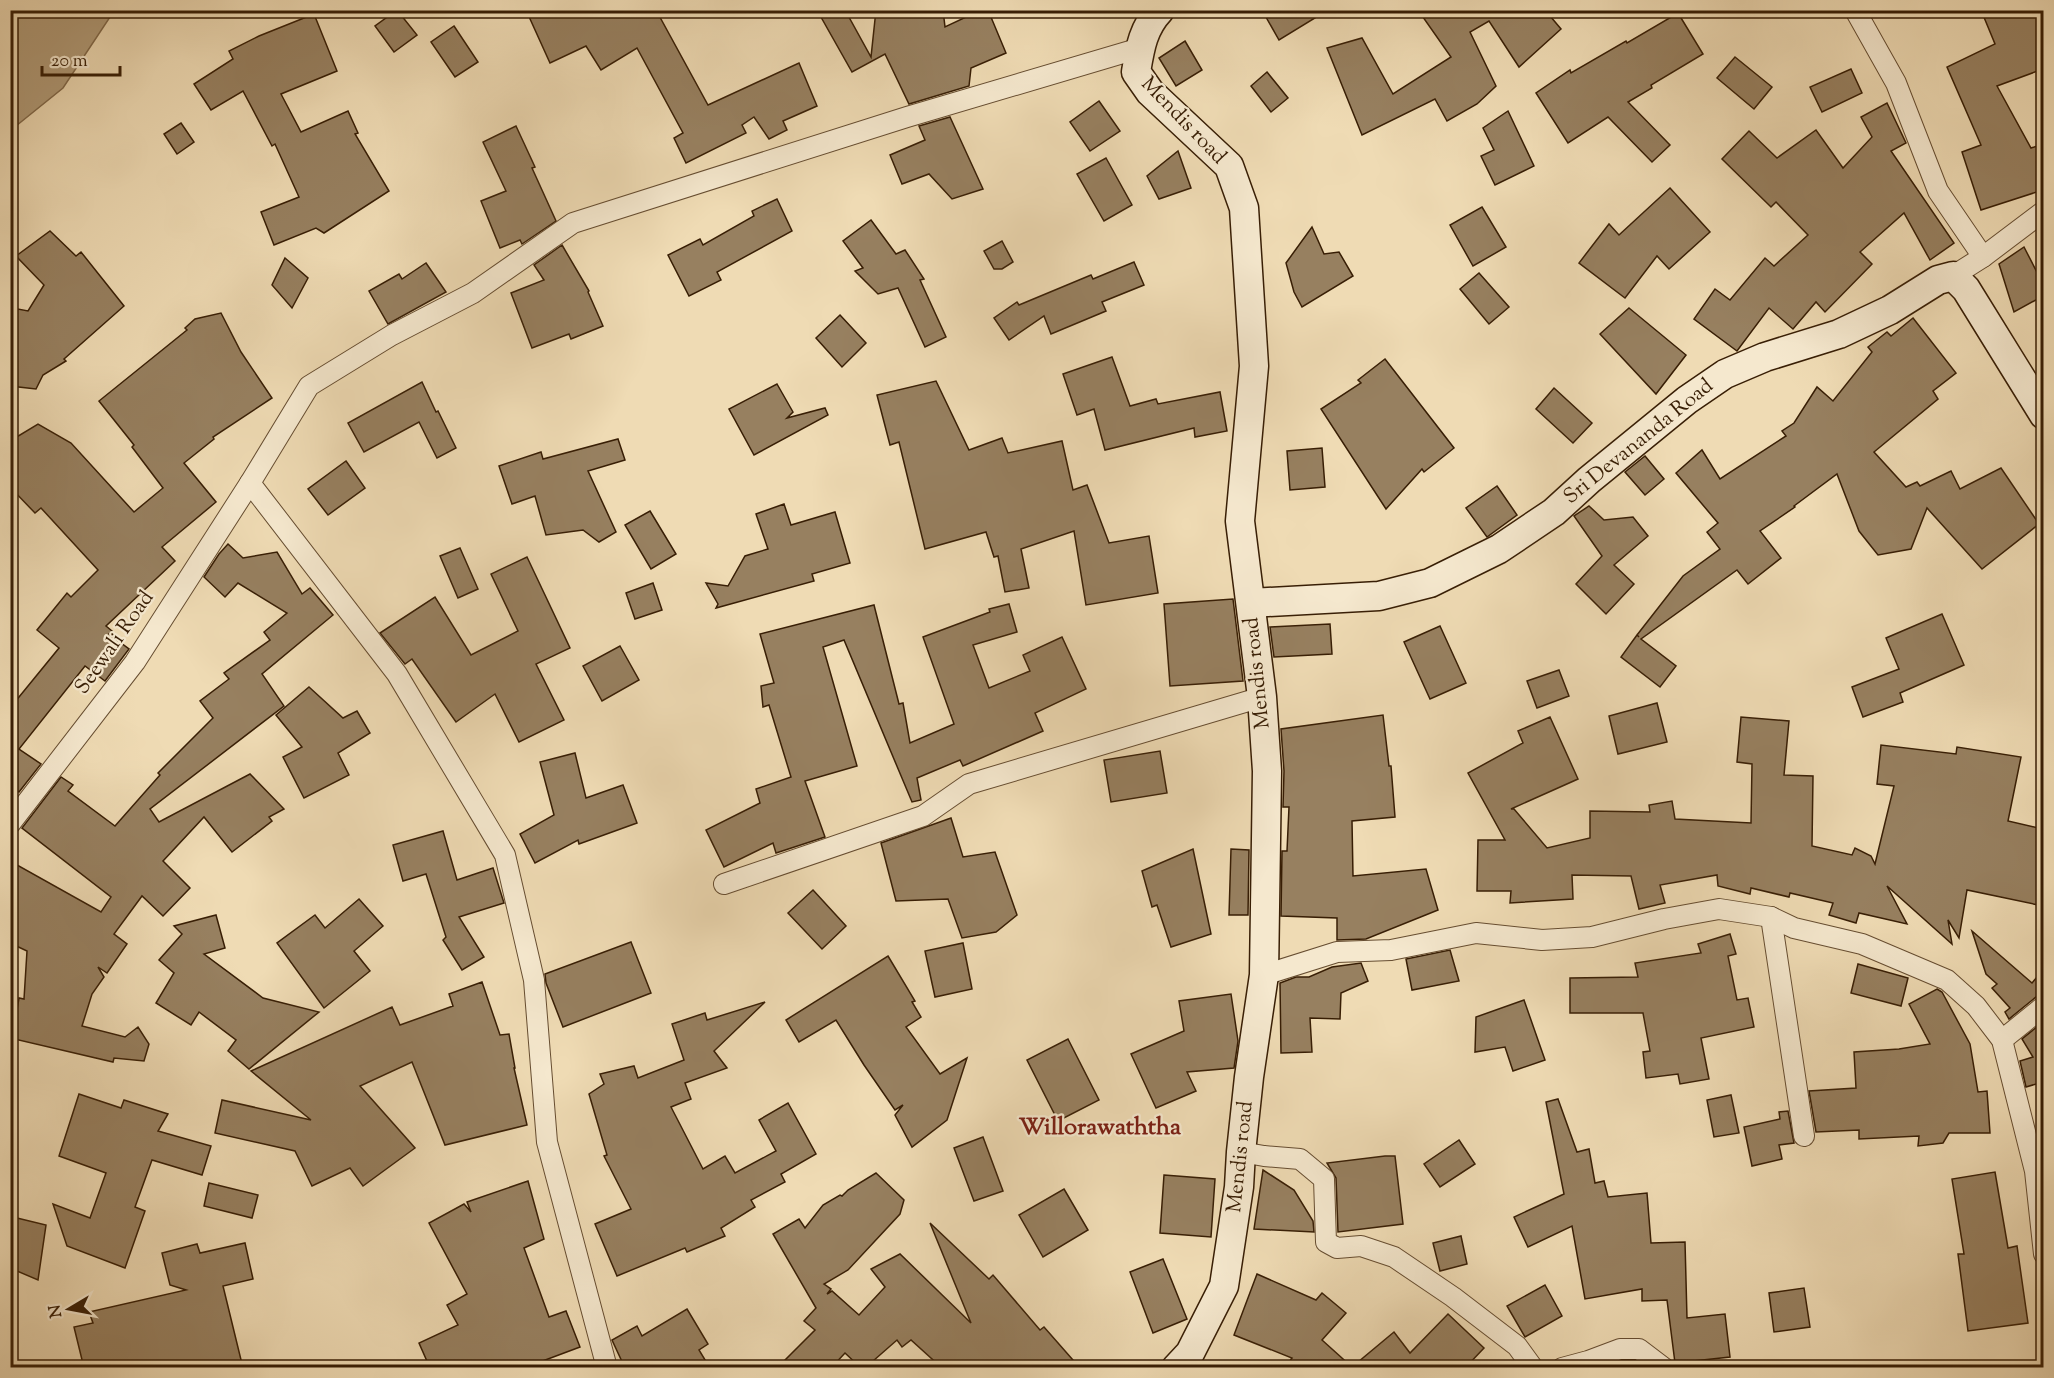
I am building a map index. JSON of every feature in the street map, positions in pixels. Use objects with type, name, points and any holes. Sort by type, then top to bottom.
[{"type":"street","name":"Mendis road","points":[[1160,10],[1150,21],[1140,48],[1136,72],[1150,92],[1229,166],[1244,208],[1254,366],[1240,521],[1262,697],[1267,771],[1264,975],[1249,1077],[1239,1187],[1224,1286],[1190,1353],[1176,1368]]},
{"type":"street","points":[[1855,10],[1896,83],[1938,191],[1983,257]]},
{"type":"street","name":"Seewali Road","points":[[10,824],[135,662],[250,483],[309,386],[392,335],[473,293],[573,223],[907,117],[1140,48]]},
{"type":"street","name":"Sri Devananda Road","points":[[1251,603],[1379,596],[1430,583],[1499,549],[1554,512],[1589,480],[1678,407],[1725,374],[1765,357],[1839,334],[1890,310],[1938,279],[1953,276],[1983,257],[2043,211]]},
{"type":"street","points":[[1953,276],[1966,289],[2043,415]]},
{"type":"street","points":[[250,483],[397,675],[505,855],[534,980],[547,1142],[607,1368]]},
{"type":"street","points":[[724,884],[923,816],[969,784],[1262,697]]},
{"type":"street","points":[[1264,975],[1337,952],[1391,950],[1476,933],[1542,940],[1592,937],[1664,919],[1719,909],[1771,917],[1794,928],[1862,944],[1947,980],[1976,1006],[2002,1040],[2035,1171],[2043,1254]]},
{"type":"street","points":[[1771,917],[1804,1136]]},
{"type":"street","points":[[2002,1040],[2043,1006]]},
{"type":"street","points":[[1241,1152],[1299,1158],[1324,1179],[1326,1242],[1338,1248],[1361,1246],[1394,1257],[1453,1297],[1517,1346],[1533,1368]]},
{"type":"street","points":[[1562,1368],[1620,1349],[1639,1349],[1664,1368]]},
{"type":"shaded area","points":[[11,10],[114,11],[63,88],[11,130]]},
{"type":"building","points":[[397,10],[417,35],[394,52],[375,26]]},
{"type":"building","points":[[526,10],[656,10],[708,105],[799,63],[817,106],[783,121],[787,130],[769,139],[754,117],[742,125],[746,133],[686,163],[674,138],[683,133],[637,48],[601,70],[586,46],[550,63]]},
{"type":"building","points":[[817,10],[845,10],[871,57],[876,10],[943,10],[945,27],[981,10],[988,10],[1006,53],[971,68],[969,86],[909,104],[885,54],[852,72]]},
{"type":"building","points":[[1262,10],[1328,10],[1279,40]]},
{"type":"building","points":[[1418,10],[1545,10],[1561,29],[1519,67],[1489,21],[1470,32],[1496,86],[1477,104],[1447,121],[1435,99],[1362,135],[1327,48],[1362,38],[1393,94],[1451,57]]},
{"type":"building","points":[[1981,10],[2038,10],[2043,22],[2043,69],[1997,86],[2031,148],[2043,144],[2043,190],[1981,210],[1962,152],[1981,145],[1947,67],[1995,44]]},
{"type":"building","points":[[1678,13],[1703,54],[1651,85],[1652,88],[1628,102],[1670,145],[1652,162],[1608,117],[1568,143],[1536,93],[1570,70],[1571,73]]},
{"type":"building","points":[[314,14],[337,71],[281,94],[301,132],[348,111],[358,133],[355,134],[389,191],[324,233],[316,228],[274,245],[261,212],[299,197],[275,144],[272,146],[243,91],[211,110],[194,84],[233,59],[229,51]]},
{"type":"building","points":[[454,26],[478,62],[455,77],[431,42]]},
{"type":"building","points":[[1185,41],[1202,70],[1176,86],[1159,58]]},
{"type":"building","points":[[1735,57],[1772,87],[1754,109],[1717,78]]},
{"type":"building","points":[[1851,69],[1862,93],[1822,112],[1810,87]]},
{"type":"building","points":[[1267,72],[1288,98],[1271,112],[1251,86]]},
{"type":"building","points":[[1099,101],[1120,131],[1090,151],[1070,122]]},
{"type":"building","points":[[1887,103],[1906,143],[1891,151],[1954,243],[1930,260],[1904,213],[1860,252],[1872,264],[1825,312],[1816,302],[1793,329],[1769,308],[1737,351],[1694,319],[1715,289],[1730,300],[1765,258],[1774,266],[1808,235],[1776,202],[1771,207],[1722,159],[1749,131],[1777,158],[1816,130],[1843,168],[1872,137],[1861,117]]},
{"type":"building","points":[[1508,111],[1534,166],[1495,185],[1481,156],[1494,150],[1483,128]]},
{"type":"building","points":[[950,117],[983,189],[952,199],[929,174],[902,184],[890,155],[925,140],[919,126]]},
{"type":"building","points":[[181,123],[194,142],[177,154],[164,134]]},
{"type":"building","points":[[516,126],[556,221],[522,244],[520,240],[500,248],[481,201],[506,191],[483,142]]},
{"type":"building","points":[[1178,151],[1191,188],[1159,199],[1147,176]]},
{"type":"building","points":[[1106,158],[1132,205],[1104,221],[1077,174]]},
{"type":"building","points":[[1670,188],[1710,232],[1669,269],[1657,256],[1625,298],[1579,263],[1609,224],[1619,235]]},
{"type":"building","points":[[777,199],[792,231],[717,272],[721,280],[689,296],[668,255],[700,239],[703,245],[754,216],[752,211]]},
{"type":"building","points":[[1482,207],[1506,247],[1473,266],[1450,225]]},
{"type":"building","points":[[871,220],[896,254],[905,250],[924,279],[920,280],[946,337],[925,347],[898,288],[878,294],[855,271],[863,268],[843,241]]},
{"type":"building","points":[[1312,227],[1324,254],[1339,252],[1353,276],[1302,307],[1294,292],[1286,263]]},
{"type":"building","points":[[50,231],[76,256],[81,252],[124,306],[64,359],[66,361],[43,375],[36,389],[10,386],[10,326],[18,309],[28,311],[44,285],[16,256]]},
{"type":"building","points":[[1002,241],[1013,262],[1002,269],[994,269],[984,251]]},
{"type":"building","points":[[562,245],[589,291],[603,326],[571,339],[569,334],[532,348],[511,293],[544,280],[534,265]]},
{"type":"building","points":[[2024,247],[2043,284],[2043,296],[2014,312],[1999,264]]},
{"type":"building","points":[[285,258],[308,278],[292,308],[272,285]]},
{"type":"building","points":[[1134,262],[1144,285],[1102,302],[1106,311],[1051,334],[1044,316],[1009,340],[994,318],[1017,302],[1019,305],[1091,275],[1093,279]]},
{"type":"building","points":[[426,263],[446,292],[388,324],[369,291],[399,274],[402,279]]},
{"type":"building","points":[[1479,273],[1509,307],[1489,324],[1460,289]]},
{"type":"building","points":[[1629,308],[1686,355],[1656,394],[1600,334]]},
{"type":"building","points":[[221,313],[241,352],[272,398],[213,437],[214,439],[184,463],[216,502],[162,547],[175,561],[106,626],[112,631],[109,634],[129,649],[105,681],[85,666],[19,749],[41,764],[19,792],[10,786],[10,708],[59,648],[37,630],[67,593],[71,597],[98,570],[41,508],[35,513],[10,487],[10,441],[38,424],[71,443],[134,512],[163,488],[132,447],[134,445],[99,401],[187,330],[185,328],[195,319]]},
{"type":"building","points":[[840,315],[866,343],[842,367],[816,338]]},
{"type":"building","points":[[1913,318],[1956,373],[1933,391],[1938,399],[1874,452],[1906,487],[1917,482],[1920,486],[1951,471],[1960,489],[2001,468],[2039,524],[1982,569],[1927,508],[1911,549],[1878,555],[1859,531],[1837,474],[1760,531],[1781,558],[1748,584],[1737,570],[1641,639],[1676,666],[1660,687],[1621,657],[1683,576],[1720,549],[1707,532],[1718,523],[1676,473],[1702,450],[1720,479],[1786,436],[1782,431],[1794,423],[1817,387],[1833,401],[1872,352],[1868,347],[1887,332],[1891,336]]},
{"type":"building","points":[[1112,357],[1130,406],[1156,399],[1158,404],[1220,392],[1227,431],[1195,437],[1194,428],[1105,450],[1094,409],[1077,415],[1063,374]]},
{"type":"building","points":[[1385,359],[1454,448],[1424,472],[1422,469],[1386,509],[1321,409],[1361,383],[1358,380]]},
{"type":"building","points":[[936,381],[969,450],[1002,438],[1008,453],[1062,441],[1073,490],[1087,485],[1109,543],[1149,536],[1158,593],[1086,605],[1074,531],[1021,549],[1029,588],[1005,592],[998,556],[994,557],[986,532],[925,549],[899,442],[890,445],[877,395]]},
{"type":"building","points":[[422,382],[456,448],[437,458],[419,422],[364,452],[348,423]]},
{"type":"building","points":[[777,384],[793,412],[787,418],[825,408],[828,415],[754,455],[729,409]]},
{"type":"building","points":[[1554,388],[1592,423],[1573,443],[1536,409]]},
{"type":"building","points":[[618,439],[625,460],[588,471],[616,532],[599,542],[583,530],[546,535],[535,496],[512,504],[499,466],[541,452],[543,459]]},
{"type":"building","points":[[1322,448],[1325,487],[1290,490],[1287,451]]},
{"type":"building","points":[[1645,456],[1664,479],[1645,495],[1625,472]]},
{"type":"building","points":[[346,461],[365,488],[328,515],[308,489]]},
{"type":"building","points":[[1497,486],[1517,515],[1487,537],[1466,508]]},
{"type":"building","points":[[784,504],[791,525],[835,512],[850,563],[812,574],[814,581],[716,608],[718,604],[706,583],[728,586],[745,556],[768,549],[756,514]]},
{"type":"building","points":[[1589,506],[1604,520],[1633,517],[1648,536],[1614,565],[1634,584],[1606,614],[1576,584],[1602,556],[1574,516]]},
{"type":"building","points":[[650,511],[676,554],[651,569],[625,525]]},
{"type":"building","points":[[228,544],[243,558],[277,552],[302,594],[310,588],[333,615],[262,674],[284,706],[150,809],[159,822],[250,774],[284,809],[269,817],[272,821],[232,852],[204,817],[163,861],[190,888],[163,916],[142,896],[114,934],[127,944],[107,973],[98,967],[104,977],[92,994],[82,1026],[125,1037],[138,1027],[149,1044],[144,1061],[114,1058],[113,1062],[10,1038],[10,1013],[16,1016],[19,998],[24,999],[27,951],[10,943],[10,861],[101,912],[111,897],[22,828],[61,777],[73,785],[68,791],[115,826],[160,775],[158,773],[213,718],[200,701],[229,679],[224,673],[270,640],[264,632],[287,613],[238,583],[225,597],[204,577]]},
{"type":"building","points":[[460,548],[478,589],[458,598],[440,556]]},
{"type":"building","points":[[527,557],[570,648],[536,664],[564,720],[519,742],[495,694],[456,722],[412,659],[405,664],[380,633],[435,597],[471,655],[518,631],[491,574]]},
{"type":"building","points":[[653,583],[662,610],[635,619],[626,593]]},
{"type":"building","points":[[1233,599],[1243,681],[1170,686],[1164,604]]},
{"type":"building","points":[[1009,604],[1017,632],[973,645],[989,688],[1030,671],[1023,655],[1062,637],[1086,689],[1035,713],[1043,731],[963,766],[960,760],[917,778],[921,800],[912,802],[844,640],[823,647],[857,766],[805,781],[825,837],[776,853],[773,843],[724,867],[706,830],[760,803],[756,789],[791,777],[769,705],[763,707],[761,686],[774,683],[760,634],[874,605],[899,704],[903,703],[910,743],[954,724],[923,637],[990,612],[989,609]]},
{"type":"building","points":[[1942,614],[1964,665],[1900,693],[1903,702],[1863,717],[1852,687],[1899,669],[1886,638]]},
{"type":"building","points":[[1330,624],[1332,654],[1274,657],[1270,627]]},
{"type":"building","points":[[1440,626],[1466,683],[1430,699],[1404,642]]},
{"type":"building","points":[[620,646],[639,680],[602,701],[583,666]]},
{"type":"building","points":[[1559,670],[1569,696],[1537,708],[1527,681]]},
{"type":"building","points":[[309,687],[343,718],[357,711],[370,733],[338,753],[349,775],[304,798],[283,757],[302,747],[276,715]]},
{"type":"building","points":[[1657,703],[1667,742],[1618,754],[1609,716]]},
{"type":"building","points":[[1383,715],[1389,766],[1391,766],[1395,817],[1352,821],[1353,876],[1426,869],[1438,910],[1366,939],[1337,940],[1337,918],[1281,916],[1282,851],[1287,851],[1289,807],[1283,807],[1284,771],[1281,729]]},
{"type":"building","points":[[1550,717],[1578,779],[1511,809],[1514,809],[1547,848],[1590,838],[1590,811],[1650,812],[1649,805],[1672,801],[1675,819],[1751,823],[1752,764],[1737,762],[1741,717],[1789,721],[1784,775],[1813,776],[1812,846],[1852,855],[1855,848],[1871,856],[1875,864],[1894,786],[1877,784],[1881,745],[1956,754],[1957,747],[2021,757],[2008,821],[2043,829],[2040,868],[2043,869],[2043,906],[1967,890],[1959,938],[1948,920],[1952,944],[1887,886],[1907,924],[1859,913],[1856,923],[1829,915],[1833,903],[1790,893],[1789,897],[1751,888],[1750,894],[1718,886],[1717,875],[1660,885],[1665,903],[1639,909],[1631,876],[1572,875],[1573,899],[1510,903],[1511,891],[1477,891],[1478,840],[1505,840],[1468,773],[1523,743],[1518,731]]},
{"type":"building","points":[[1160,751],[1167,793],[1111,802],[1104,760]]},
{"type":"building","points":[[575,753],[586,798],[623,785],[637,823],[579,844],[578,840],[535,863],[520,834],[554,815],[540,762]]},
{"type":"building","points":[[951,818],[963,857],[995,852],[1017,915],[996,932],[962,938],[948,899],[896,901],[881,843]]},
{"type":"building","points":[[443,831],[457,880],[493,868],[504,903],[459,917],[484,957],[462,970],[443,940],[446,937],[426,874],[403,881],[393,845]]},
{"type":"building","points":[[1193,849],[1211,934],[1171,947],[1157,905],[1152,907],[1142,871]]},
{"type":"building","points":[[1231,849],[1249,850],[1248,915],[1229,915]]},
{"type":"building","points":[[813,890],[846,926],[822,949],[788,913]]},
{"type":"building","points":[[359,899],[383,926],[354,951],[370,971],[324,1008],[277,943],[315,915],[325,928]]},
{"type":"building","points":[[216,915],[225,948],[204,954],[263,998],[319,1012],[249,1069],[228,1051],[236,1040],[199,1012],[191,1025],[156,1003],[174,973],[159,960],[182,934],[174,926]]},
{"type":"building","points":[[1972,931],[2032,983],[2043,970],[2043,994],[2009,1019],[2005,1012],[2010,1008],[1992,988],[1997,984],[1986,974]]},
{"type":"building","points":[[1730,934],[1736,954],[1728,956],[1737,1000],[1748,998],[1754,1027],[1701,1038],[1709,1079],[1680,1084],[1678,1074],[1646,1078],[1643,1052],[1650,1051],[1643,1013],[1570,1013],[1570,978],[1638,977],[1635,963],[1701,953],[1698,944]]},
{"type":"building","points":[[631,942],[651,993],[563,1027],[546,983],[545,974]]},
{"type":"building","points":[[963,943],[972,989],[935,997],[925,951]]},
{"type":"building","points":[[1450,950],[1459,981],[1412,990],[1406,959]]},
{"type":"building","points":[[888,956],[915,1001],[912,1002],[921,1017],[906,1027],[940,1074],[967,1058],[947,1120],[912,1147],[895,1115],[903,1105],[895,1110],[836,1020],[799,1042],[786,1020]]},
{"type":"building","points":[[1361,963],[1368,981],[1341,993],[1340,1019],[1310,1018],[1312,1052],[1281,1053],[1280,983],[1296,977],[1309,977],[1332,967]]},
{"type":"building","points":[[1858,964],[1908,978],[1901,1006],[1851,993]]},
{"type":"building","points":[[482,982],[500,1035],[509,1034],[527,1125],[445,1145],[412,1062],[360,1086],[415,1148],[363,1186],[350,1168],[312,1186],[295,1151],[215,1133],[222,1100],[311,1120],[251,1071],[392,1007],[400,1025],[453,1006],[449,994]]},
{"type":"building","points":[[1937,989],[1942,992],[1970,1044],[1978,1092],[1987,1091],[1990,1133],[1949,1133],[1943,1143],[1918,1146],[1919,1136],[1859,1139],[1859,1130],[1816,1132],[1809,1091],[1856,1088],[1854,1052],[1930,1044],[1909,1004]]},
{"type":"building","points":[[1231,994],[1238,1041],[1234,1068],[1187,1072],[1196,1091],[1156,1108],[1131,1054],[1184,1031],[1179,1001]]},
{"type":"building","points":[[1524,1000],[1545,1060],[1513,1071],[1505,1047],[1475,1052],[1476,1017]]},
{"type":"building","points":[[765,1002],[714,1051],[727,1068],[685,1083],[691,1099],[671,1107],[703,1169],[725,1156],[735,1173],[776,1151],[759,1120],[788,1103],[816,1154],[781,1174],[785,1182],[751,1200],[755,1207],[721,1228],[725,1236],[687,1252],[685,1248],[617,1276],[595,1224],[631,1209],[604,1156],[607,1155],[589,1094],[604,1084],[600,1074],[634,1066],[638,1078],[684,1060],[672,1024],[705,1013],[707,1020]]},
{"type":"building","points":[[2043,1022],[2043,1082],[2026,1087],[2020,1061],[2033,1057],[2022,1039]]},
{"type":"building","points":[[1068,1039],[1099,1100],[1058,1121],[1027,1060]]},
{"type":"building","points":[[79,1094],[121,1108],[124,1100],[168,1114],[158,1131],[211,1146],[202,1175],[152,1160],[135,1207],[145,1211],[125,1268],[67,1246],[53,1204],[90,1218],[106,1173],[59,1156]]},
{"type":"building","points":[[1731,1095],[1739,1133],[1714,1137],[1707,1100]]},
{"type":"building","points":[[1558,1099],[1577,1152],[1589,1149],[1595,1183],[1604,1181],[1608,1197],[1647,1193],[1651,1243],[1685,1242],[1687,1318],[1725,1314],[1730,1357],[1675,1363],[1667,1300],[1642,1301],[1642,1289],[1585,1299],[1572,1226],[1528,1247],[1514,1217],[1564,1194],[1546,1102]]},
{"type":"building","points":[[1788,1111],[1794,1143],[1779,1145],[1782,1159],[1752,1166],[1744,1127],[1780,1119],[1779,1112]]},
{"type":"building","points":[[983,1137],[1003,1191],[974,1201],[954,1148]]},
{"type":"building","points":[[1459,1140],[1475,1164],[1440,1187],[1424,1164]]},
{"type":"building","points":[[1395,1156],[1403,1224],[1338,1232],[1336,1178],[1327,1163]]},
{"type":"building","points":[[1263,1170],[1294,1190],[1313,1221],[1314,1232],[1254,1229]]},
{"type":"building","points":[[1995,1172],[2008,1248],[2017,1246],[2028,1323],[1968,1331],[1958,1254],[1964,1254],[1952,1179]]},
{"type":"building","points":[[876,1173],[904,1200],[900,1214],[848,1270],[824,1284],[831,1289],[827,1294],[832,1291],[859,1315],[885,1287],[871,1269],[900,1254],[971,1323],[930,1223],[989,1279],[993,1275],[1040,1330],[1044,1327],[1080,1368],[942,1368],[911,1340],[902,1347],[897,1340],[865,1368],[861,1368],[845,1353],[831,1368],[777,1368],[815,1330],[804,1321],[816,1308],[773,1234],[799,1219],[805,1228],[823,1205],[842,1196]]},
{"type":"building","points":[[1164,1175],[1215,1179],[1211,1237],[1160,1233]]},
{"type":"building","points":[[528,1181],[544,1239],[524,1248],[549,1317],[566,1311],[580,1347],[524,1368],[430,1368],[419,1343],[458,1325],[447,1305],[467,1294],[429,1223],[464,1204],[471,1212],[467,1202]]},
{"type":"building","points":[[209,1183],[258,1195],[252,1218],[204,1206]]},
{"type":"building","points":[[1064,1189],[1088,1230],[1043,1257],[1019,1215]]},
{"type":"building","points":[[17,1218],[46,1225],[38,1280],[10,1268],[10,1235]]},
{"type":"building","points":[[1461,1236],[1467,1264],[1440,1271],[1433,1243]]},
{"type":"building","points":[[245,1243],[253,1279],[223,1286],[243,1368],[84,1368],[74,1327],[93,1323],[89,1312],[186,1290],[170,1285],[162,1253],[197,1244],[200,1253]]},
{"type":"building","points":[[1163,1259],[1187,1319],[1153,1333],[1130,1272]]},
{"type":"building","points":[[1257,1274],[1316,1300],[1322,1293],[1346,1313],[1322,1340],[1352,1367],[1394,1332],[1410,1353],[1448,1314],[1484,1348],[1465,1368],[1284,1368],[1292,1358],[1234,1335]]},
{"type":"building","points":[[1545,1285],[1562,1316],[1525,1337],[1507,1306]]},
{"type":"building","points":[[1804,1288],[1810,1327],[1774,1332],[1769,1293]]},
{"type":"building","points":[[687,1309],[708,1344],[699,1350],[710,1368],[625,1368],[612,1340],[637,1326],[642,1336]]},
{"type":"district","name":"Willorawaththa","points":[[1100,1128]]}]
